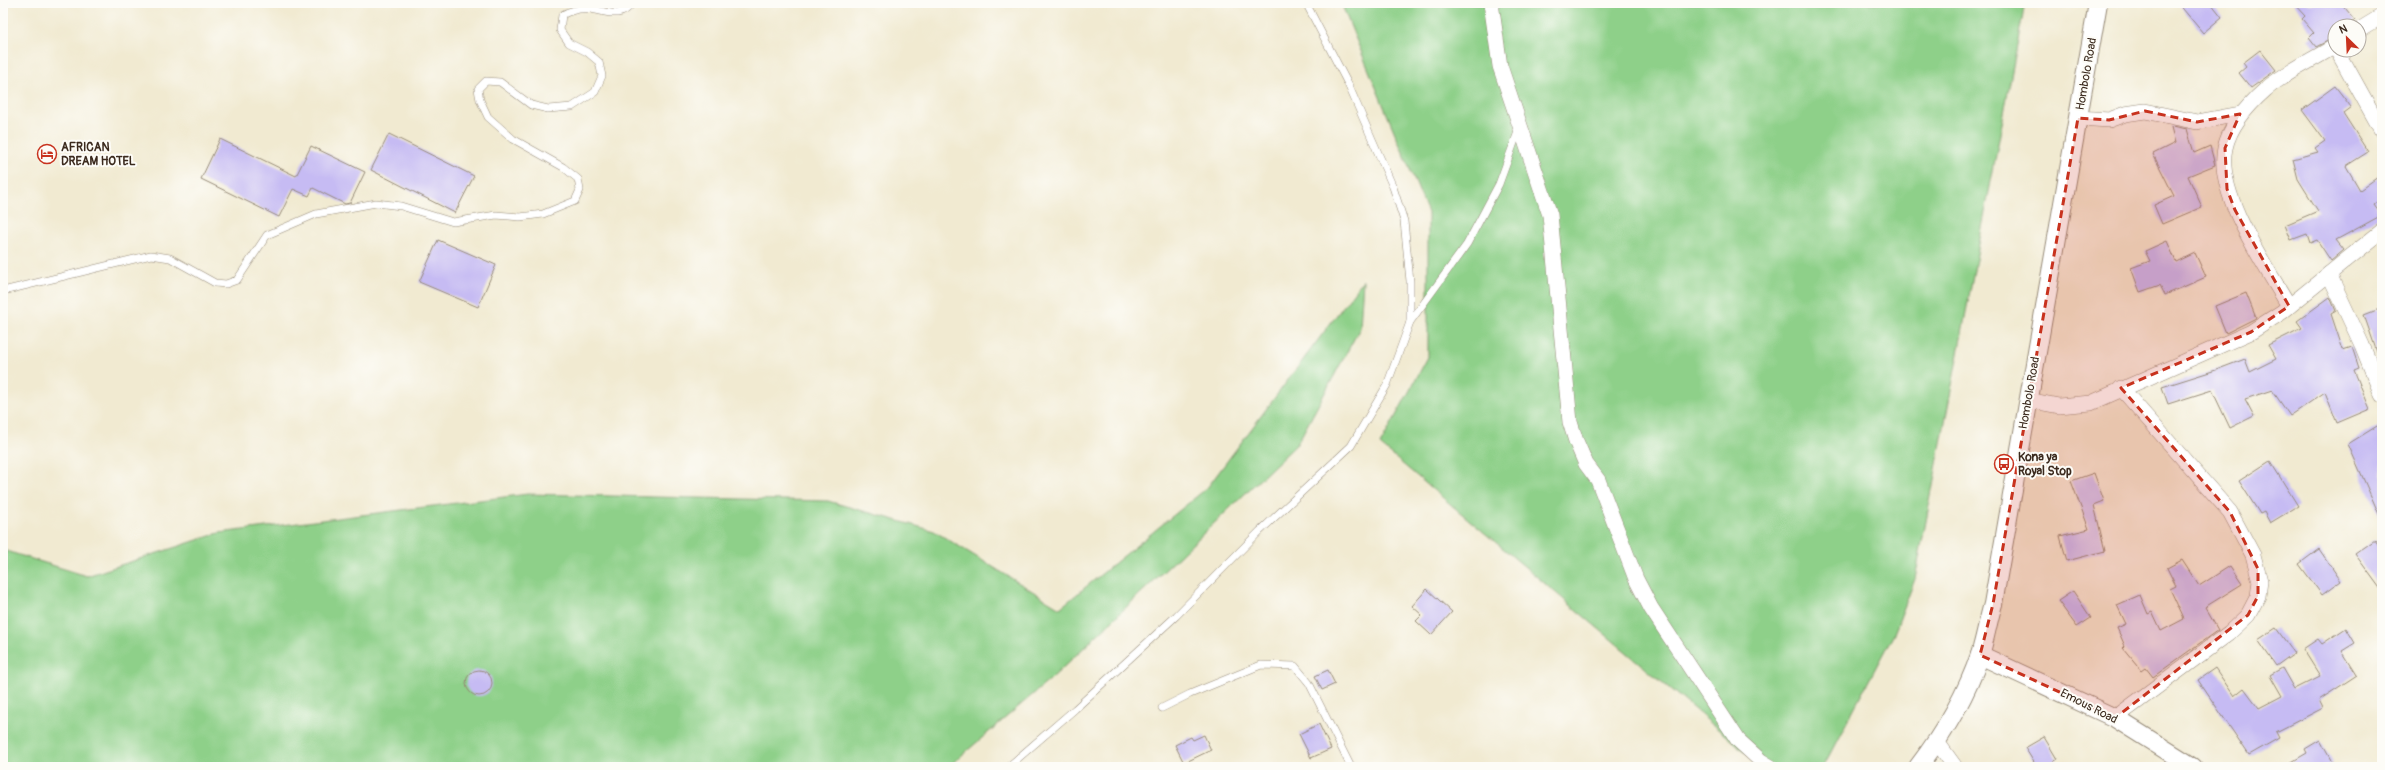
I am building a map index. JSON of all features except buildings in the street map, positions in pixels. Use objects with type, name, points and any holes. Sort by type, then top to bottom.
[{"type":"street","points":[[1491,3],[1500,66],[1550,215],[1570,415],[1576,441],[1604,494],[1636,579],[1665,631],[1738,740],[1761,761],[1771,767]]},
{"type":"street","name":"Hombolo Road","points":[[1918,767],[1937,742],[1953,716],[1980,655],[1992,604],[2098,3]]},
{"type":"street","points":[[2367,25],[2382,16]]},
{"type":"street","points":[[2288,306],[2235,210],[2227,189],[2225,148],[2240,114],[2266,89],[2327,51]]},
{"type":"street","points":[[2341,58],[2382,131]]},
{"type":"street","points":[[2078,118],[2109,120],[2125,114],[2145,111],[2197,122],[2240,114]]},
{"type":"street","points":[[2028,400],[2059,406],[2091,403],[2121,388],[2251,332],[2288,306],[2382,232]]},
{"type":"street","points":[[2329,274],[2362,345],[2382,395]]},
{"type":"street","points":[[2116,718],[2229,633],[2248,615],[2258,596],[2260,581],[2253,555],[2230,512],[2121,388]]},
{"type":"street","name":"Emous Road","points":[[1980,655],[2116,718],[2193,767]]},
{"type":"street","points":[[1937,742],[1955,767]]},
{"type":"lane","points":[[3,291],[151,255],[170,258],[215,283],[226,284],[237,280],[267,235],[316,214],[376,203],[401,206],[453,222],[496,215],[520,217],[535,215],[564,207],[575,201],[580,190],[578,179],[563,166],[513,139],[488,117],[480,100],[478,89],[486,81],[500,82],[531,105],[548,109],[572,107],[595,92],[602,76],[599,62],[587,52],[569,44],[560,30],[562,15],[573,10],[589,9],[617,14],[628,10],[632,3]]},
{"type":"lane","points":[[1306,3],[1348,84],[1393,187],[1404,221],[1410,281],[1410,322]]},
{"type":"lane","points":[[1008,767],[1075,709],[1176,616],[1260,531],[1350,446],[1387,385],[1410,322],[1467,244],[1498,184],[1520,127]]},
{"type":"lane","points":[[1162,708],[1190,694],[1261,665],[1295,666],[1309,683],[1351,767]]},
{"type":"highlighted area","points":[[2145,111],[2197,122],[2240,114],[2225,148],[2227,189],[2235,210],[2289,306],[2251,332],[2121,388],[2230,512],[2258,569],[2258,596],[2248,615],[2115,718],[1980,655],[1993,604],[2078,118],[2109,120]]},
{"type":"green space","points":[[1341,3],[2025,3],[1915,579],[1895,631],[1823,767],[1763,767],[1380,445],[1428,357],[1428,213]]},
{"type":"green space","points":[[1363,280],[1360,328],[1297,444],[1051,679],[948,767],[3,767],[3,550],[87,576],[219,533],[528,494],[828,501],[934,531],[1060,608],[1207,488]]},
{"type":"place","name":"AFRICAN DREAM HOTEL","points":[[47,154]]},
{"type":"place","name":"Kona ya Royal Stop","points":[[2004,464]]}]
